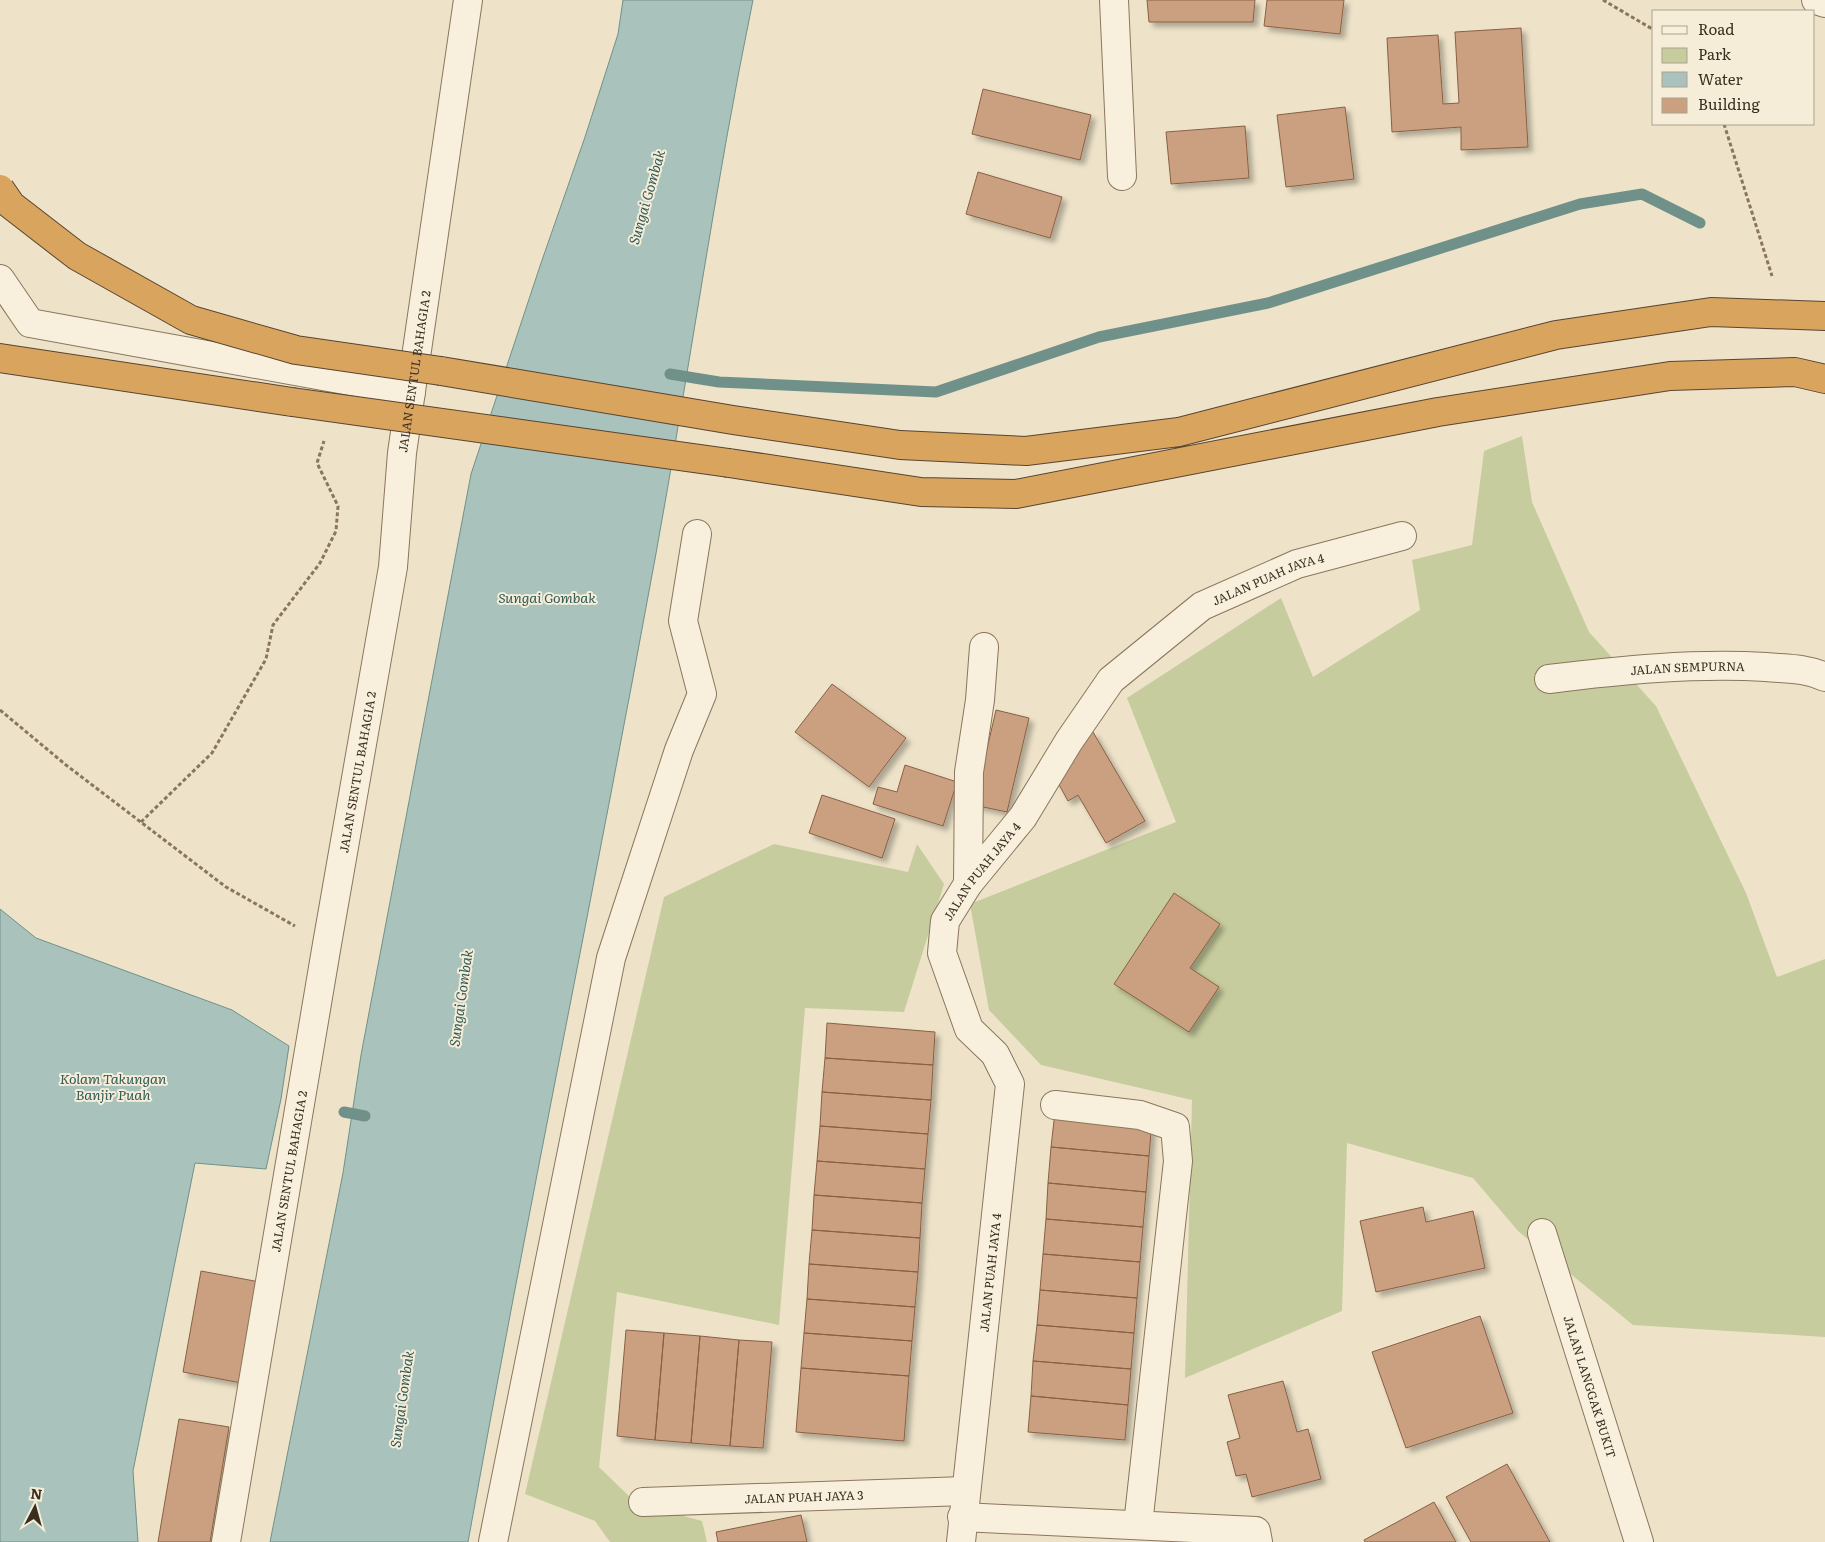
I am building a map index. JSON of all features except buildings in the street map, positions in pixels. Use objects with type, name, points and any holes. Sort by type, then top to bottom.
[{"type":"highway","points":[[0,189],[11,205],[77,256],[191,320],[296,350],[441,371],[733,420],[900,445],[1026,451],[1179,432],[1556,335],[1711,312],[1825,316]]},
{"type":"highway","points":[[0,358],[921,492],[1016,494],[1438,412],[1670,376],[1794,372],[1825,380]]},
{"type":"street","name":"JALAN SENTUL BAHAGIA 2","points":[[226,1542],[393,567],[402,453],[468,0]]},
{"type":"street","points":[[1114,0],[1122,176]]},
{"type":"street","points":[[1816,0],[1825,3]]},
{"type":"street","points":[[0,279],[30,323],[411,392]]},
{"type":"street","points":[[493,1542],[611,958],[679,750],[702,694],[684,621],[697,534]]},
{"type":"street","name":"JALAN PUAH JAYA 4","points":[[963,1517],[1010,1084],[995,1054],[968,1029],[942,953],[945,921],[968,884],[1023,817],[1069,741],[1111,680],[1202,606],[1297,564],[1402,536]]},
{"type":"street","points":[[968,884],[970,772],[980,700],[984,647]]},
{"type":"street","name":"JALAN SEMPURNA","points":[[1549,679],[1609,671],[1716,664],[1810,670],[1825,677]]},
{"type":"street","points":[[1055,1105],[1140,1115],[1175,1127],[1178,1161],[1138,1525]]},
{"type":"street","name":"JALAN LANGGAK BUKIT","points":[[1542,1232],[1639,1542]]},
{"type":"street","name":"JALAN PUAH JAYA 3","points":[[643,1502],[1138,1525],[1257,1536]]},
{"type":"path","points":[[1604,0],[1652,29]]},
{"type":"path","points":[[1724,125],[1772,276]]},
{"type":"path","points":[[141,822],[212,753],[266,659],[273,625],[320,563],[336,531],[338,506],[317,463],[326,435]]},
{"type":"path","points":[[0,710],[66,765],[226,887],[327,944]]},
{"type":"green space","points":[[1522,436],[1532,502],[1589,632],[1656,706],[1746,893],[1777,977],[1825,959],[1825,1337],[1633,1325],[1518,1231],[1473,1178],[1347,1143],[1342,1311],[1185,1378],[1192,1100],[1041,1065],[989,1010],[970,904],[1176,822],[1127,698],[1281,598],[1313,677],[1420,610],[1412,560],[1472,545],[1484,451]]},
{"type":"green space","points":[[774,844],[908,872],[917,844],[944,884],[904,1012],[805,1008],[779,1325],[617,1292],[599,1467],[636,1503],[702,1521],[707,1542],[610,1542],[595,1521],[525,1494],[664,897]]},
{"type":"water","name":"Sungai Gombak","points":[[623,0],[753,0],[726,139],[655,559],[468,1542],[270,1542],[343,1173],[361,1055],[471,474],[585,137],[618,34]]},
{"type":"water","name":"Kolam Takungan Banjir Puah","points":[[0,909],[36,938],[232,1010],[289,1046],[281,1099],[266,1169],[195,1163],[133,1471],[138,1542],[0,1542]]},
{"type":"waterway","points":[[670,374],[719,382],[936,392],[1099,337],[1268,303],[1580,204],[1642,194],[1700,223]]},
{"type":"waterway","points":[[344,1112],[365,1116]]}]
